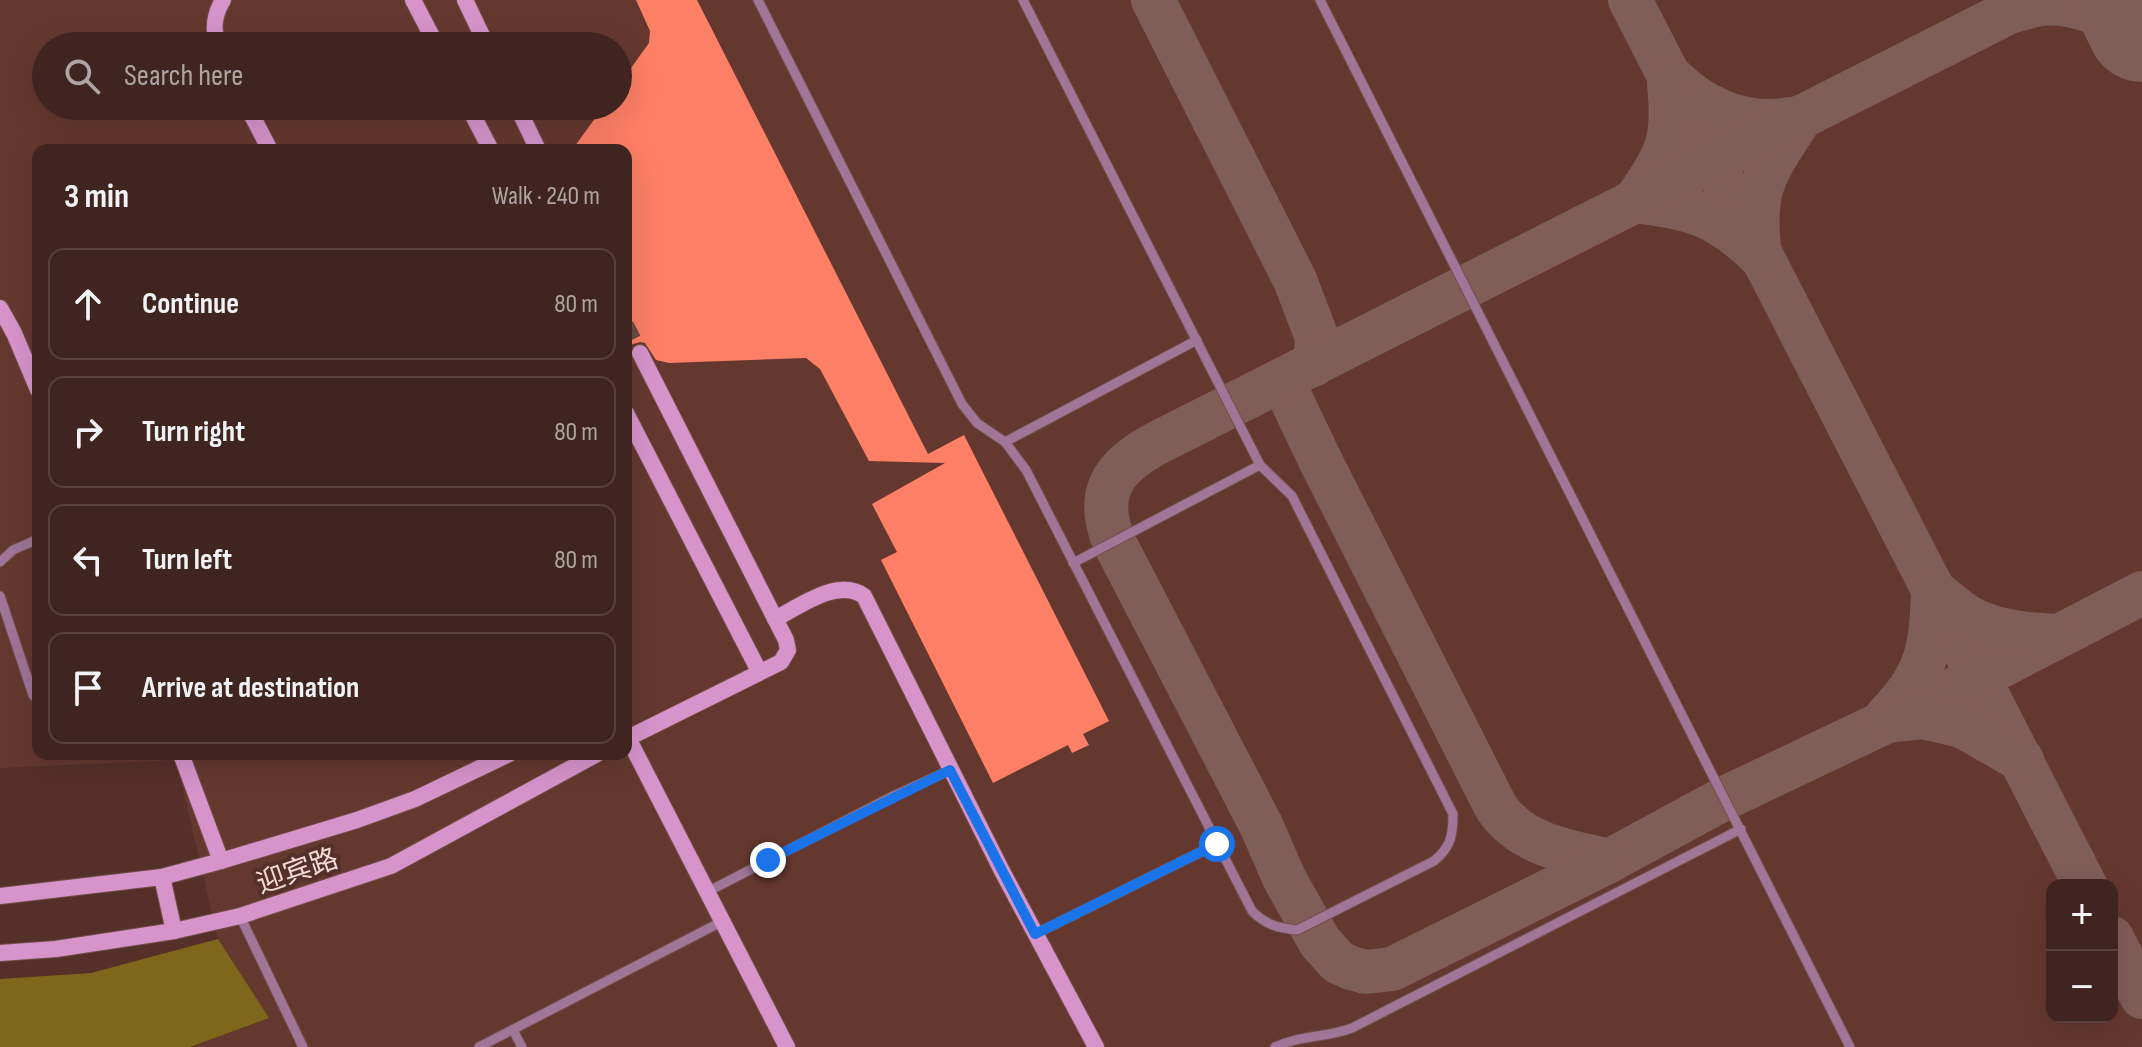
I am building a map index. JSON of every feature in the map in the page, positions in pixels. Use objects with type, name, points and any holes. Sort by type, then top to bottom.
[{"type":"street","points":[[214,32],[217,11],[223,0]]},
{"type":"street","points":[[413,0],[430,32]]},
{"type":"street","points":[[465,0],[480,32]]},
{"type":"street","points":[[254,120],[267,144]]},
{"type":"street","points":[[475,120],[488,144]]},
{"type":"street","points":[[524,120],[535,144]]},
{"type":"street","points":[[0,308],[32,376]]},
{"type":"street","points":[[632,736],[781,662],[788,655],[788,644],[640,353]]},
{"type":"street","points":[[632,425],[759,671]]},
{"type":"street","points":[[775,619],[840,590],[857,591],[864,596],[950,770],[1096,1047]]},
{"type":"street","points":[[632,749],[787,1047]]},
{"type":"street","points":[[183,760],[221,861]]},
{"type":"street","name":"迎宾路","points":[[0,896],[162,877],[221,861],[371,815],[428,793],[497,760]]},
{"type":"street","name":"迎宾路","points":[[0,953],[56,949],[174,931],[240,916],[391,866],[582,760]]},
{"type":"street","points":[[162,877],[174,931]]},
{"type":"lane","points":[[758,0],[962,404],[977,423],[1005,442],[1026,470],[1252,911],[1263,922],[1278,928],[1297,930],[1434,861],[1446,851],[1453,836],[1453,814],[1292,496],[1260,465],[1023,0]]},
{"type":"lane","points":[[1320,0],[1850,1047]]},
{"type":"lane","points":[[1005,442],[1197,340]]},
{"type":"lane","points":[[1073,563],[1260,465]]},
{"type":"lane","points":[[0,562],[13,550],[32,542]]},
{"type":"lane","points":[[0,596],[32,692]]},
{"type":"lane","points":[[707,892],[950,770]]},
{"type":"lane","points":[[1275,1047],[1298,1038],[1332,1035],[1361,1024],[1741,829]]},
{"type":"lane","points":[[1035,934],[1217,844]]},
{"type":"lane","points":[[240,916],[303,1047]]},
{"type":"lane","points":[[479,1047],[723,921]]},
{"type":"lane","points":[[513,1030],[522,1047]]},
{"type":"shaded area","points":[[0,0],[2142,0],[2142,1047],[190,1047],[268,1018],[218,939],[176,760],[0,768]]},
{"type":"shaded area","points":[[218,939],[269,1018],[190,1047],[0,1047],[0,979],[91,973]]},
{"type":"building","points":[[636,0],[697,0],[928,454],[964,435],[1109,721],[1083,734],[1089,745],[1072,753],[1068,745],[993,783],[881,560],[897,552],[872,504],[945,463],[869,461],[820,369],[806,358],[669,363],[656,360],[645,343],[632,344],[632,144],[576,144],[594,120],[632,120],[632,67],[649,43],[650,31]]},
{"type":"taxiway","points":[[1153,0],[1295,280],[1316,335],[1313,365]]},
{"type":"taxiway","points":[[1630,0],[2082,879]]},
{"type":"taxiway","points":[[1609,861],[1392,969],[1366,972],[1338,962],[1320,942],[1284,878],[1262,827],[1114,542],[1106,508],[1113,481],[1132,459],[1161,441],[2009,12],[2041,4],[2082,8],[2108,19],[2142,42]]},
{"type":"taxiway","points":[[1672,78],[1698,99],[1726,113],[1758,120],[1791,119]]},
{"type":"taxiway","points":[[1669,84],[1671,120],[1666,147],[1655,171],[1635,201],[1673,206],[1704,216],[1731,231],[1760,256],[1758,213],[1764,182],[1801,117]]},
{"type":"taxiway","points":[[1282,380],[1496,807],[1518,830],[1546,844],[1577,854],[1609,861],[1725,798],[1980,677],[2142,593]]},
{"type":"taxiway","points":[[1887,716],[1911,687],[1925,659],[1933,590],[1960,612],[1980,623],[2013,632],[2059,636]]},
{"type":"taxiway","points":[[1893,720],[1923,717],[1962,726],[2022,760]]},
{"type":"taxiway","points":[[2118,950],[2142,997]]},
{"type":"runway","points":[[2129,0],[2142,27]]},
{"type":"tunnel","points":[[632,337],[640,353]]},
{"type":"route","points":[[768,860],[950,770],[1035,934],[1217,844]]}]
